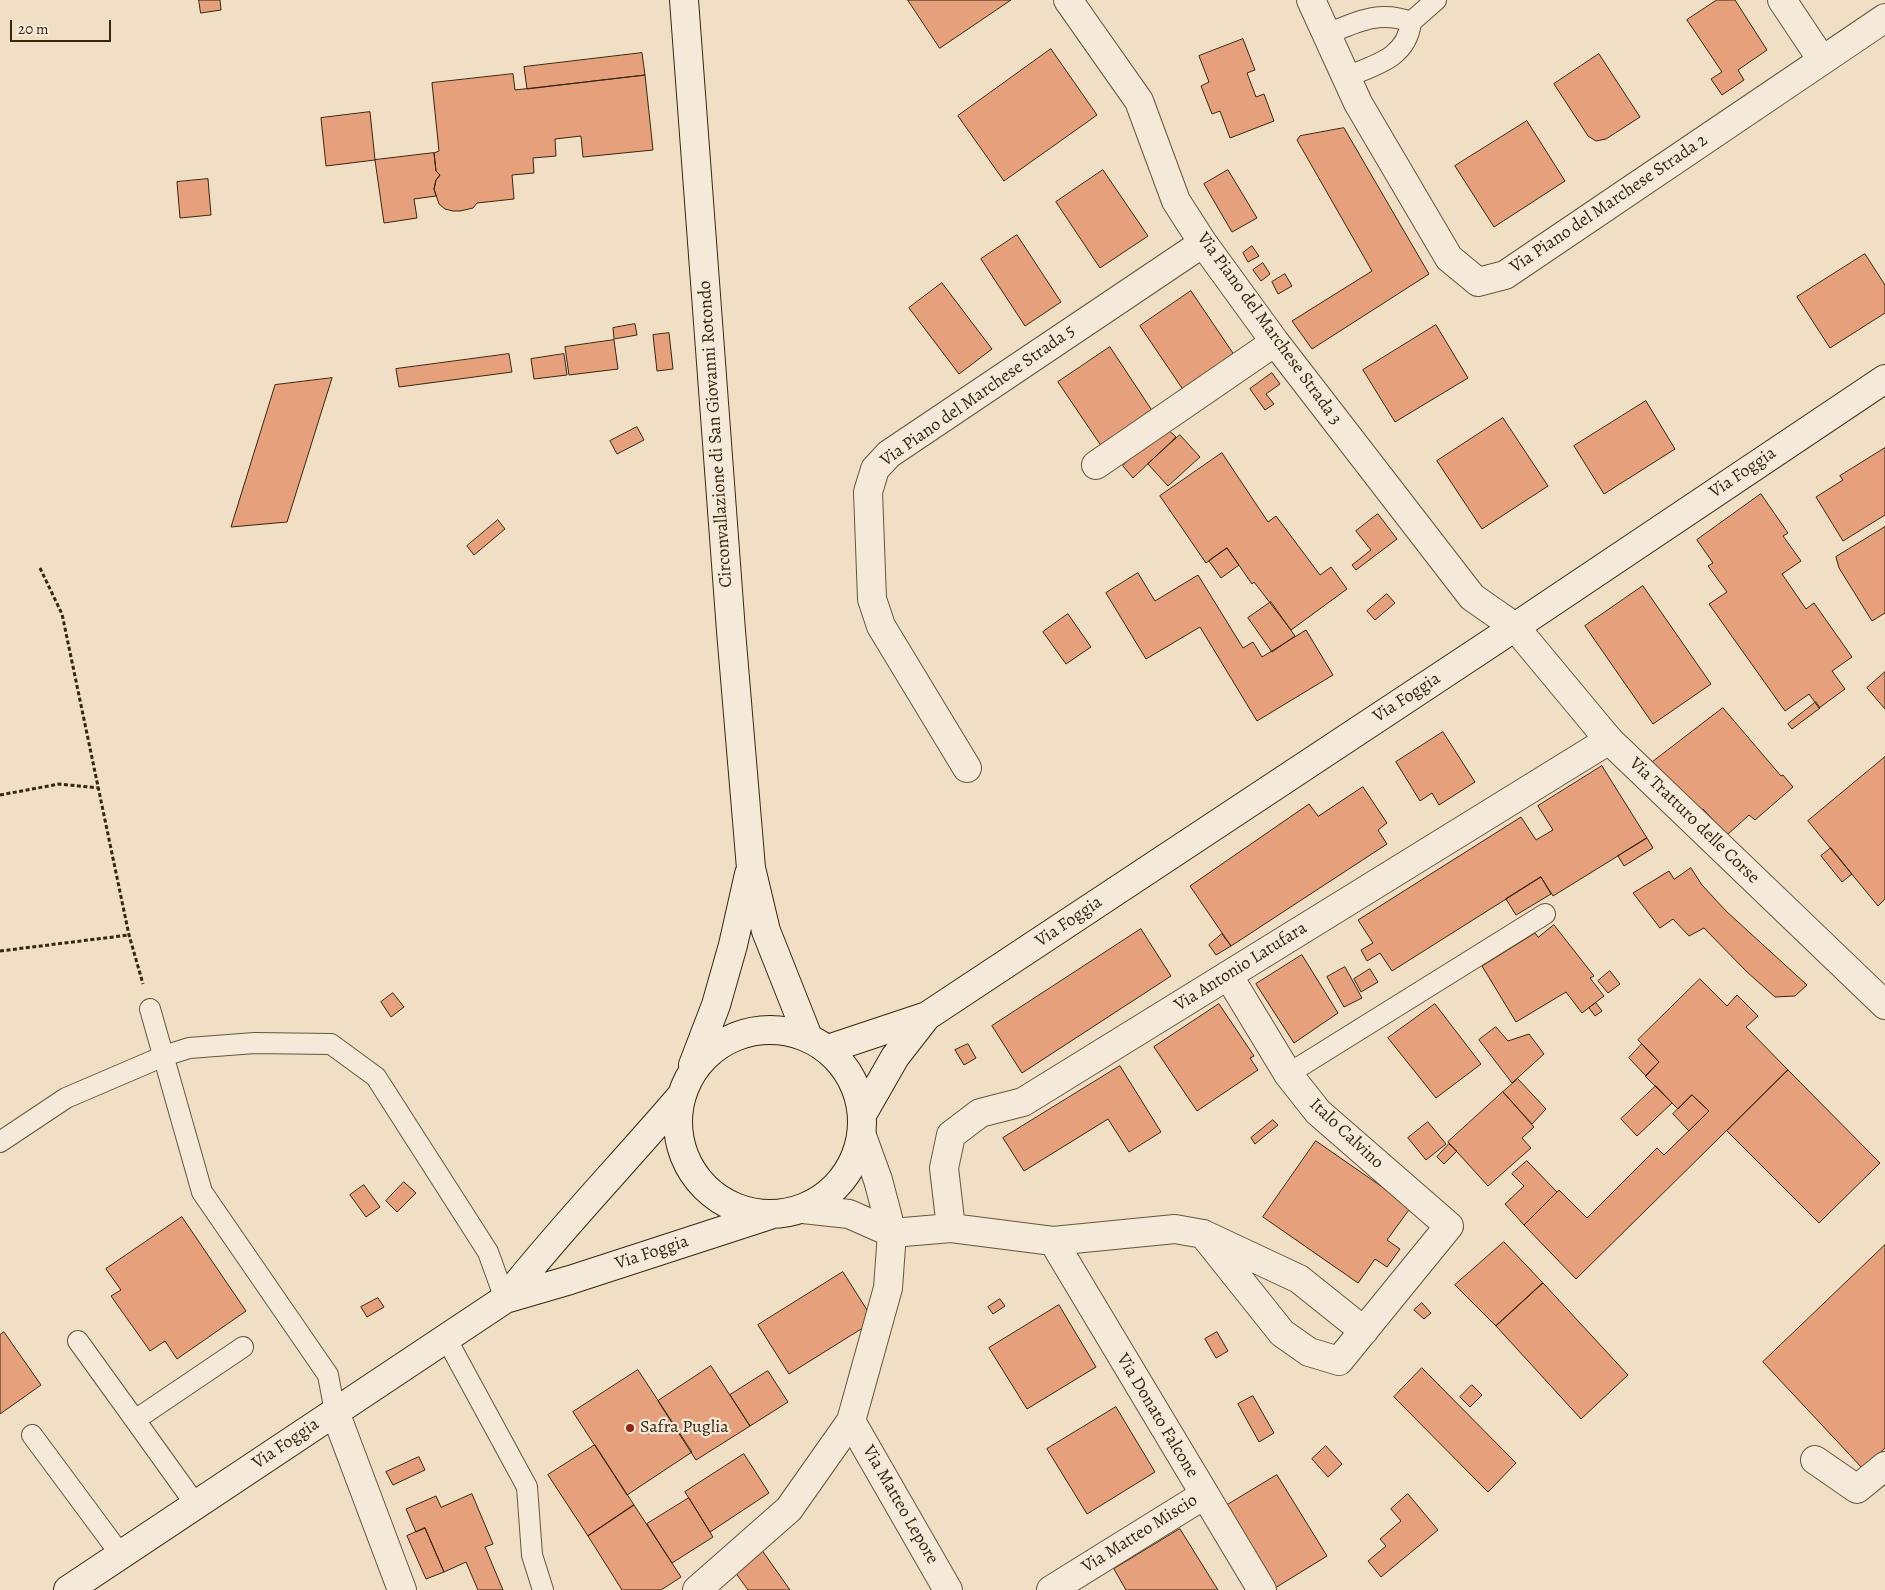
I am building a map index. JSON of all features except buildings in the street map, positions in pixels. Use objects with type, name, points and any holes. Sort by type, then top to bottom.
[{"type":"street","name":"Circonvallazione di San Giovanni Rotondo","points":[[684,0],[731,631],[751,868],[766,932],[818,1043]]},
{"type":"street","name":"Via Piano del Marchese Strada 3","points":[[1068,0],[1139,102],[1176,201],[1203,243],[1275,342],[1472,597],[1515,627]]},
{"type":"street","name":"Via Piano del Marchese Strada 2","points":[[1311,0],[1358,103],[1449,258],[1478,282],[1505,275],[1885,18]]},
{"type":"street","points":[[1782,0],[1822,60]]},
{"type":"street","name":"Via Piano del Marchese Strada 5","points":[[967,768],[881,626],[872,599],[868,492],[874,469],[889,454],[1203,243]]},
{"type":"street","points":[[1096,465],[1275,342]]},
{"type":"street","name":"Via Foggia","points":[[685,1087],[677,1124],[682,1153],[696,1178],[716,1198],[742,1211],[770,1215],[787,1214],[803,1210],[825,1198],[842,1181],[855,1160],[862,1125],[895,1057],[927,1016],[1515,627],[1885,378]]},
{"type":"street","name":"Via Tratturo delle Corse","points":[[1515,627],[1609,740],[1885,1004]]},
{"type":"street","name":"Via Antonio Latufara","points":[[950,1228],[944,1168],[951,1135],[980,1112],[1023,1102],[1609,740]]},
{"type":"street","name":"Circonvallazione di San Giovanni Rotondo","points":[[685,1087],[721,988],[734,945],[751,868]]},
{"type":"street","name":"Italo Calvino","points":[[1228,975],[1288,1074],[1318,1112],[1450,1226],[1364,1331]]},
{"type":"street","name":"Via Foggia","points":[[68,1590],[504,1299],[542,1252],[604,1185],[685,1087],[705,1056],[728,1039],[754,1030],[782,1030],[818,1043],[927,1016]]},
{"type":"street","points":[[697,1590],[789,1509],[851,1421],[888,1288],[892,1233],[862,1125],[857,1089],[845,1067],[818,1043]]},
{"type":"street","points":[[803,1210],[848,1214],[892,1233],[950,1228],[1053,1241],[1175,1229],[1203,1234],[1299,1279],[1364,1331],[1339,1361],[1308,1352],[1282,1333],[1203,1234]]},
{"type":"street","name":"Via Foggia","points":[[504,1299],[570,1280],[770,1215]]},
{"type":"street","name":"Via Donato Falcone","points":[[1053,1241],[1262,1590]]},
{"type":"street","points":[[335,1412],[402,1590]]},
{"type":"street","name":"Via Matteo Lepore","points":[[851,1421],[948,1590]]},
{"type":"street","points":[[1815,1460],[1857,1489],[1885,1466]]},
{"type":"street","name":"Via Matteo Miscio","points":[[1051,1590],[1204,1495]]},
{"type":"lane","points":[[1346,77],[1390,58],[1404,45],[1410,33],[1411,22],[1436,0]]},
{"type":"lane","points":[[1326,34],[1368,18],[1383,16],[1399,17],[1411,22]]},
{"type":"lane","points":[[1288,1074],[1545,914]]},
{"type":"lane","points":[[150,1009],[202,1192],[328,1375],[335,1412]]},
{"type":"lane","points":[[0,1142],[66,1098],[164,1056],[189,1048],[254,1044],[331,1044],[376,1077],[488,1252],[504,1299]]},
{"type":"lane","points":[[446,1338],[527,1487],[532,1555],[543,1590]]},
{"type":"lane","points":[[78,1341],[196,1505]]},
{"type":"lane","points":[[134,1420],[243,1347]]},
{"type":"lane","points":[[32,1435],[121,1555]]},
{"type":"path","points":[[40,568],[62,614],[130,934],[150,1009]]},
{"type":"path","points":[[0,795],[59,784],[98,788]]},
{"type":"path","points":[[0,951],[130,934]]},
{"type":"place","name":"Safra Puglia","points":[[630,1428]]}]
